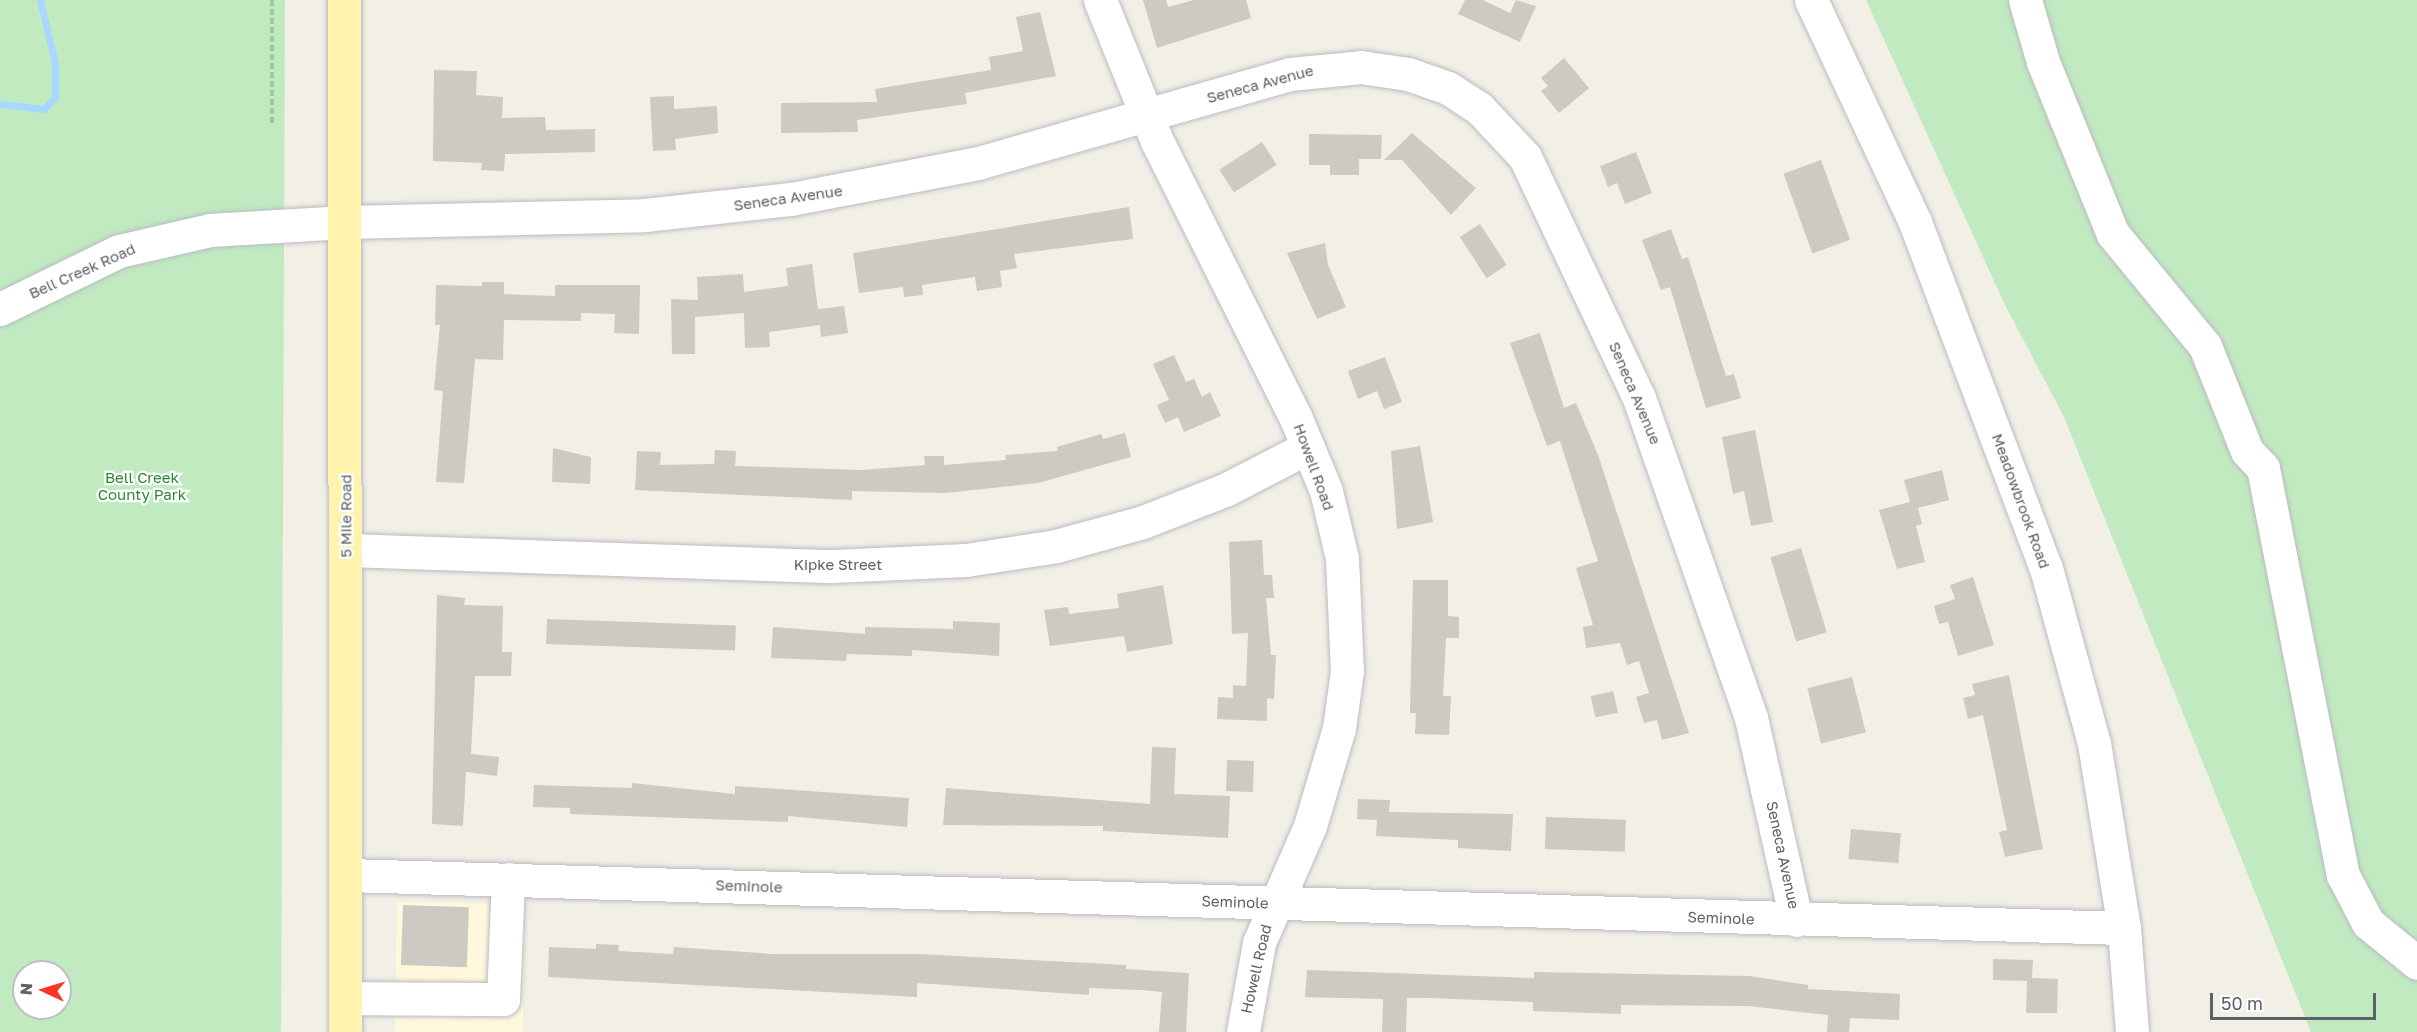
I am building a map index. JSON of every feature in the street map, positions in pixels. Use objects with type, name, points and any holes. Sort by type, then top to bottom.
[{"type":"main road","name":"5 Mile Road","points":[[344,0],[347,875],[345,1032]]},
{"type":"street","name":"Howell Road","points":[[1100,0],[1146,116],[1308,447],[1342,558],[1347,671],[1326,783],[1273,903],[1259,943],[1243,1032]]},
{"type":"street","name":"Meadowbrook Road","points":[[1811,0],[1915,222],[2046,568],[2094,743],[2124,928],[2132,1032]]},
{"type":"street","points":[[2025,0],[2043,62],[2113,234],[2199,336],[2247,451],[2263,468],[2343,875],[2368,922],[2417,963]]},
{"type":"street","name":"Seneca Avenue","points":[[345,222],[645,215],[791,199],[978,163],[1290,74],[1361,67],[1408,74],[1448,88],[1511,140],[1538,179],[1677,494],[1751,718],[1796,920]]},
{"type":"street","name":"Bell Creek Road","points":[[0,309],[119,251],[153,241],[210,230],[345,222]]},
{"type":"street","name":"Kipke Street","points":[[346,550],[833,566],[966,560],[1056,546],[1143,522],[1227,489],[1308,447]]},
{"type":"street","name":"Seminole","points":[[347,875],[2124,928]]},
{"type":"street","points":[[345,998],[503,999],[508,879]]},
{"type":"path","points":[[272,0],[272,123]]},
{"type":"shaded area","points":[[397,902],[525,904],[523,1032],[395,1032]]},
{"type":"green space","name":"Bell Creek County Park","points":[[0,0],[285,0],[281,1032],[0,1032]]},
{"type":"green space","points":[[1866,0],[2417,0],[2417,1032],[2311,1032],[2064,417],[2004,303]]},
{"type":"building","points":[[1143,0],[1166,0],[1168,7],[1194,0],[1246,0],[1251,18],[1157,48]]},
{"type":"building","points":[[1465,0],[1483,0],[1510,13],[1516,0],[1536,6],[1520,42],[1458,14]]},
{"type":"building","points":[[1040,12],[1056,76],[965,93],[967,104],[857,120],[858,132],[781,133],[781,103],[877,102],[875,89],[991,70],[989,57],[1023,51],[1016,17]]},
{"type":"building","points":[[1564,58],[1589,88],[1559,113],[1541,91],[1548,86],[1541,78]]},
{"type":"building","points":[[434,70],[477,71],[476,95],[503,97],[502,118],[545,117],[546,130],[595,129],[595,152],[505,154],[504,171],[481,170],[482,163],[433,161]]},
{"type":"building","points":[[674,96],[674,109],[717,106],[718,133],[675,139],[676,150],[653,151],[650,97]]},
{"type":"building","points":[[1412,133],[1476,188],[1451,215],[1402,160],[1384,160]]},
{"type":"building","points":[[1309,134],[1382,135],[1381,159],[1359,159],[1359,175],[1330,175],[1330,165],[1309,165]]},
{"type":"building","points":[[1262,142],[1277,165],[1234,192],[1219,170]]},
{"type":"building","points":[[1636,152],[1652,193],[1625,204],[1617,183],[1608,187],[1600,166]]},
{"type":"building","points":[[1821,160],[1850,240],[1812,254],[1783,174]]},
{"type":"building","points":[[1129,207],[1133,239],[1014,254],[1017,268],[1000,271],[1002,287],[977,291],[975,277],[922,285],[923,295],[904,297],[903,287],[859,293],[853,253]]},
{"type":"building","points":[[1480,224],[1507,265],[1487,278],[1460,237]]},
{"type":"building","points":[[1671,229],[1682,259],[1688,257],[1726,376],[1734,374],[1741,398],[1706,408],[1670,287],[1661,290],[1642,240]]},
{"type":"building","points":[[1325,243],[1328,265],[1346,307],[1317,319],[1287,253]]},
{"type":"building","points":[[812,264],[818,309],[844,306],[848,333],[821,337],[820,325],[769,332],[770,347],[745,348],[744,313],[695,317],[695,354],[672,354],[671,299],[698,300],[697,277],[743,274],[744,292],[788,286],[786,268]]},
{"type":"building","points":[[482,282],[504,282],[504,294],[555,296],[555,285],[640,285],[639,334],[614,333],[615,314],[581,313],[581,321],[504,320],[503,360],[475,359],[464,483],[436,482],[443,391],[434,390],[440,325],[435,325],[436,285],[482,286]]},
{"type":"building","points":[[1540,333],[1564,408],[1576,403],[1598,455],[1689,733],[1662,740],[1657,720],[1644,723],[1636,697],[1649,693],[1639,661],[1627,665],[1620,643],[1586,648],[1583,627],[1593,625],[1576,568],[1598,561],[1560,441],[1547,446],[1510,343]]},
{"type":"building","points":[[1174,355],[1186,382],[1194,379],[1202,397],[1210,392],[1221,416],[1184,432],[1178,417],[1165,423],[1157,405],[1169,400],[1153,364]]},
{"type":"building","points":[[1385,357],[1402,402],[1384,409],[1377,391],[1358,399],[1348,371]]},
{"type":"building","points":[[1755,430],[1773,522],[1751,526],[1744,491],[1733,494],[1722,437]]},
{"type":"building","points":[[1125,433],[1131,457],[1038,483],[945,493],[852,491],[852,500],[635,490],[637,451],[661,452],[660,465],[714,464],[715,450],[736,451],[735,466],[862,470],[925,465],[924,456],[944,456],[944,465],[1006,460],[1005,455],[1058,451],[1057,447],[1101,434],[1103,439]]},
{"type":"building","points":[[1420,446],[1433,522],[1397,529],[1391,451]]},
{"type":"building","points":[[553,448],[591,457],[590,484],[552,482]]},
{"type":"building","points":[[1942,470],[1949,500],[1918,508],[1922,524],[1916,526],[1925,562],[1897,569],[1879,510],[1910,502],[1904,480]]},
{"type":"building","points":[[1262,540],[1264,575],[1272,575],[1274,598],[1266,598],[1271,655],[1276,655],[1274,699],[1267,698],[1267,721],[1217,719],[1218,697],[1233,698],[1233,685],[1246,686],[1248,633],[1232,634],[1229,542]]},
{"type":"building","points":[[1801,548],[1827,632],[1796,642],[1770,557]]},
{"type":"building","points":[[1973,577],[1994,645],[1958,656],[1948,622],[1939,624],[1934,606],[1955,599],[1950,585]]},
{"type":"building","points":[[1413,580],[1448,580],[1448,616],[1459,617],[1459,638],[1446,638],[1443,696],[1451,696],[1449,735],[1415,734],[1416,713],[1410,713]]},
{"type":"building","points":[[1163,585],[1173,644],[1127,652],[1124,636],[1050,646],[1044,610],[1068,607],[1069,614],[1119,608],[1117,594]]},
{"type":"building","points":[[437,595],[465,598],[464,605],[503,606],[502,652],[512,652],[511,676],[475,676],[471,754],[499,757],[497,776],[466,772],[463,826],[432,824]]},
{"type":"building","points":[[547,619],[736,626],[735,651],[546,644]]},
{"type":"building","points":[[953,621],[1000,623],[999,656],[912,650],[912,656],[847,654],[846,661],[771,658],[773,627],[865,634],[865,627],[953,629]]},
{"type":"building","points":[[2009,675],[2043,849],[2005,857],[1999,832],[2007,830],[1983,715],[1968,719],[1963,698],[1975,695],[1972,684]]},
{"type":"building","points":[[1852,677],[1866,732],[1821,743],[1807,688]]},
{"type":"building","points":[[1613,691],[1618,712],[1596,718],[1591,696]]},
{"type":"building","points":[[1152,747],[1176,748],[1174,794],[1230,796],[1228,838],[1103,831],[1103,826],[943,825],[946,788],[1150,804]]},
{"type":"building","points":[[1227,760],[1254,761],[1253,792],[1226,791]]},
{"type":"building","points":[[632,783],[735,794],[735,786],[909,798],[907,827],[788,816],[788,822],[570,814],[570,808],[533,807],[534,785],[632,788]]},
{"type":"building","points":[[1358,799],[1390,800],[1389,812],[1513,814],[1511,851],[1458,848],[1458,840],[1376,836],[1377,820],[1357,819]]},
{"type":"building","points":[[1546,817],[1626,820],[1625,852],[1545,849]]},
{"type":"building","points":[[1851,829],[1901,833],[1898,863],[1848,859]]},
{"type":"building","points":[[403,905],[469,907],[467,967],[401,965]]},
{"type":"building","points":[[596,944],[619,945],[618,951],[673,954],[674,947],[773,954],[918,954],[1126,965],[1126,969],[1189,973],[1186,1032],[1159,1032],[1162,992],[1141,990],[1089,988],[1089,995],[917,983],[917,997],[548,977],[549,947],[596,949]]},
{"type":"building","points":[[1993,959],[2033,960],[2032,978],[2058,979],[2057,1013],[2026,1013],[2027,981],[1993,980]]},
{"type":"building","points":[[1307,970],[1534,978],[1534,972],[1749,976],[1808,985],[1808,989],[1900,994],[1899,1020],[1850,1018],[1849,1032],[1827,1032],[1828,1015],[1748,1006],[1621,1005],[1621,1014],[1533,1011],[1533,1002],[1407,998],[1406,1032],[1382,1032],[1383,999],[1305,997]]},
{"type":"waterway","points":[[0,104],[44,109],[55,97],[55,63],[40,0]]}]
